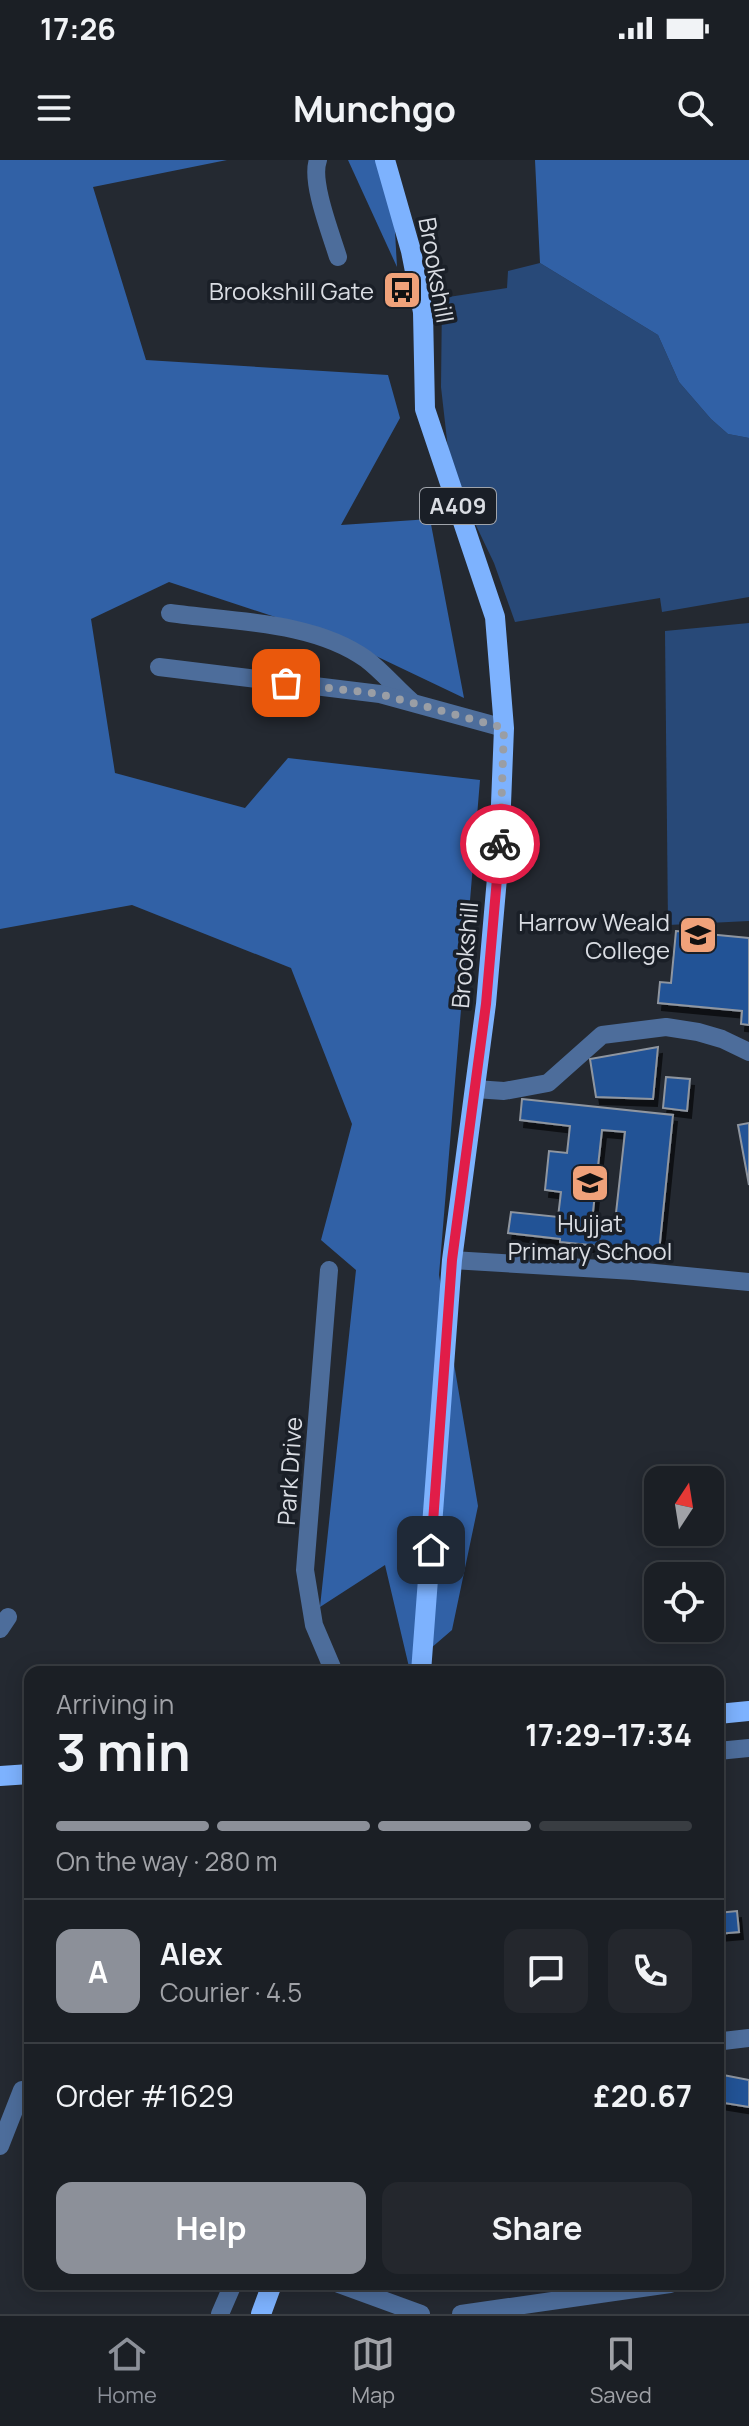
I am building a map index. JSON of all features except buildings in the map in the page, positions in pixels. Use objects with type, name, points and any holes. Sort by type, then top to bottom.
[{"type":"main road","name":"Brookshill","points":[[385,160],[411,251],[423,312],[425,409],[495,617],[504,728],[499,855],[486,1004],[452,1260],[421,1666]]},
{"type":"main road","points":[[724,1713],[749,1711]]},
{"type":"main road","points":[[0,1776],[24,1774]]},
{"type":"main road","points":[[261,2314],[270,2290]]},
{"type":"street","points":[[318,160],[315,170],[317,184],[338,257]]},
{"type":"street","points":[[170,613],[305,631],[326,638],[366,659],[413,703]]},
{"type":"street","points":[[159,667],[380,694],[504,728]]},
{"type":"street","points":[[475,1089],[504,1091],[548,1083],[602,1035],[666,1027],[722,1039],[749,1052]]},
{"type":"street","points":[[452,1260],[621,1270],[749,1282]]},
{"type":"street","name":"Park Drive","points":[[329,1270],[305,1570],[314,1625],[331,1666]]},
{"type":"street","points":[[724,1750],[749,1748]]},
{"type":"street","points":[[724,2041],[749,2038]]},
{"type":"street","points":[[0,2146],[22,2090]]},
{"type":"street","points":[[220,2314],[230,2290]]},
{"type":"street","points":[[355,2290],[421,2314]]},
{"type":"street","points":[[461,2314],[628,2290]]},
{"type":"shaded area","points":[[0,160],[227,160],[93,187],[146,360],[388,375],[400,418],[341,525],[430,519],[464,698],[336,637],[169,582],[91,619],[115,773],[245,808],[288,758],[480,780],[439,1275],[478,1506],[452,1630],[410,1666],[385,1565],[320,1607],[356,1270],[321,1240],[352,1124],[291,968],[132,905],[0,929]]},
{"type":"shaded area","points":[[348,160],[391,160],[397,267]]},
{"type":"shaded area","points":[[535,160],[749,160],[749,438],[728,434],[711,419],[679,382],[658,335],[540,263]]},
{"type":"shaded area","points":[[540,263],[658,335],[679,382],[711,419],[728,434],[749,438],[749,597],[662,612],[660,598],[515,622],[494,563],[459,490],[448,449],[441,387],[442,298],[507,288],[508,271]]},
{"type":"shaded area","points":[[749,623],[749,921],[668,925],[665,631]]},
{"type":"way so far","points":[[286,683],[380,694],[504,728],[500,844]]},
{"type":"place","name":"Brookshill Gate","points":[[402,290]]},
{"type":"place","name":"Harrow Weald College","points":[[698,935]]},
{"type":"place","name":"Hujjat Primary School","points":[[590,1183]]},
{"type":"route","points":[[431,1550],[452,1260],[486,1004],[500,844]]}]
